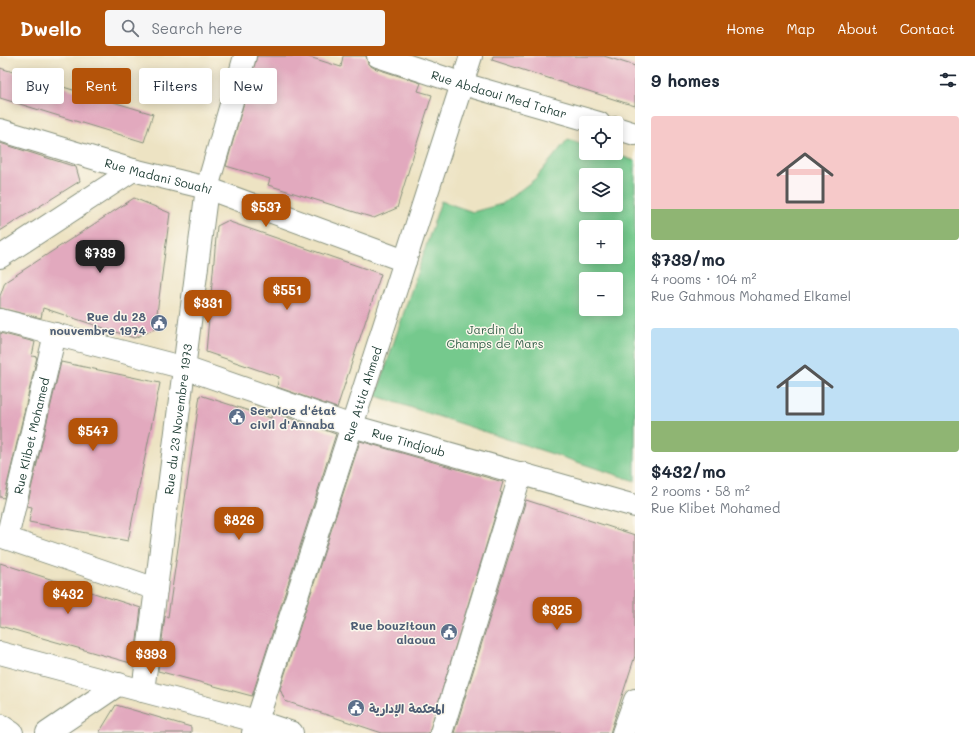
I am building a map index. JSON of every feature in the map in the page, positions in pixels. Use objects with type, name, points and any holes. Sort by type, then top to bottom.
[{"type":"street","name":"Rue du 23 Novembre 1973","points":[[143,691],[207,188],[244,56]]},
{"type":"street","name":"Rue Abdaoui Med Tahar","points":[[378,56],[463,84],[579,117]]},
{"type":"street","name":"Rue Attia Ahmed","points":[[255,727],[471,56]]},
{"type":"street","name":"Rue Madani Souahi","points":[[0,130],[133,170],[207,188],[406,260]]},
{"type":"street","points":[[623,130],[635,134]]},
{"type":"street","points":[[0,257],[133,170]]},
{"type":"street","name":"Rue Tindjoub","points":[[0,320],[185,368],[352,426],[635,506]]},
{"type":"street","name":"Rue Klibet Mohamed","points":[[55,334],[3,537],[156,589]]},
{"type":"street","points":[[441,733],[521,473]]},
{"type":"street","points":[[0,653],[143,691],[255,727],[292,733]]},
{"type":"street","points":[[47,733],[118,684]]},
{"type":"street","points":[[623,733],[635,700]]},
{"type":"street","points":[[0,725],[12,733]]},
{"type":"green space","name":"Jardin du Champs de Mars","points":[[568,139],[579,143],[579,160],[623,160],[623,157],[635,161],[635,481],[376,396],[441,201],[473,212],[502,204],[535,179]]},
{"type":"building","points":[[257,56],[306,56],[341,67],[343,56],[366,56],[368,64],[374,68],[421,83],[418,91],[432,95],[397,208],[374,218],[268,185],[270,179],[226,166],[243,104],[277,104],[277,68],[254,68]]},
{"type":"building","points":[[493,56],[604,56],[635,66],[635,106],[492,60]]},
{"type":"building","points":[[0,68],[12,72],[12,102],[0,98]]},
{"type":"building","points":[[64,87],[72,90],[72,104],[120,104],[153,114],[144,142],[20,104],[64,104]]},
{"type":"building","points":[[0,143],[76,167],[80,181],[0,231]]},
{"type":"building","points":[[134,198],[170,213],[155,329],[134,338],[43,308],[41,318],[0,308],[0,296],[5,282]]},
{"type":"building","points":[[227,221],[381,274],[337,408],[277,387],[279,377],[206,352],[217,226]]},
{"type":"building","points":[[0,333],[35,342],[32,356],[37,357],[4,498],[0,497]]},
{"type":"building","points":[[61,362],[160,383],[128,541],[29,522],[32,507],[27,506]]},
{"type":"building","points":[[200,395],[271,418],[272,412],[336,434],[252,696],[158,671],[165,616],[168,617]]},
{"type":"building","points":[[360,441],[503,482],[500,492],[502,493],[429,733],[382,733],[285,701],[280,689]]},
{"type":"building","points":[[526,500],[635,535],[635,656],[610,733],[454,733]]},
{"type":"building","points":[[0,563],[141,608],[134,664],[0,626]]},
{"type":"building","points":[[116,705],[191,727],[191,733],[99,733]]},
{"type":"place","name":"Rue du 28 nouvembre 1974","points":[[159,323]]},
{"type":"place","name":"Service d'état civil d'Annaba","points":[[237,417]]},
{"type":"place","name":"Rue bouzitoun alaoua","points":[[449,632]]},
{"type":"place","name":"المحكمة الإدارية","points":[[356,708]]}]
